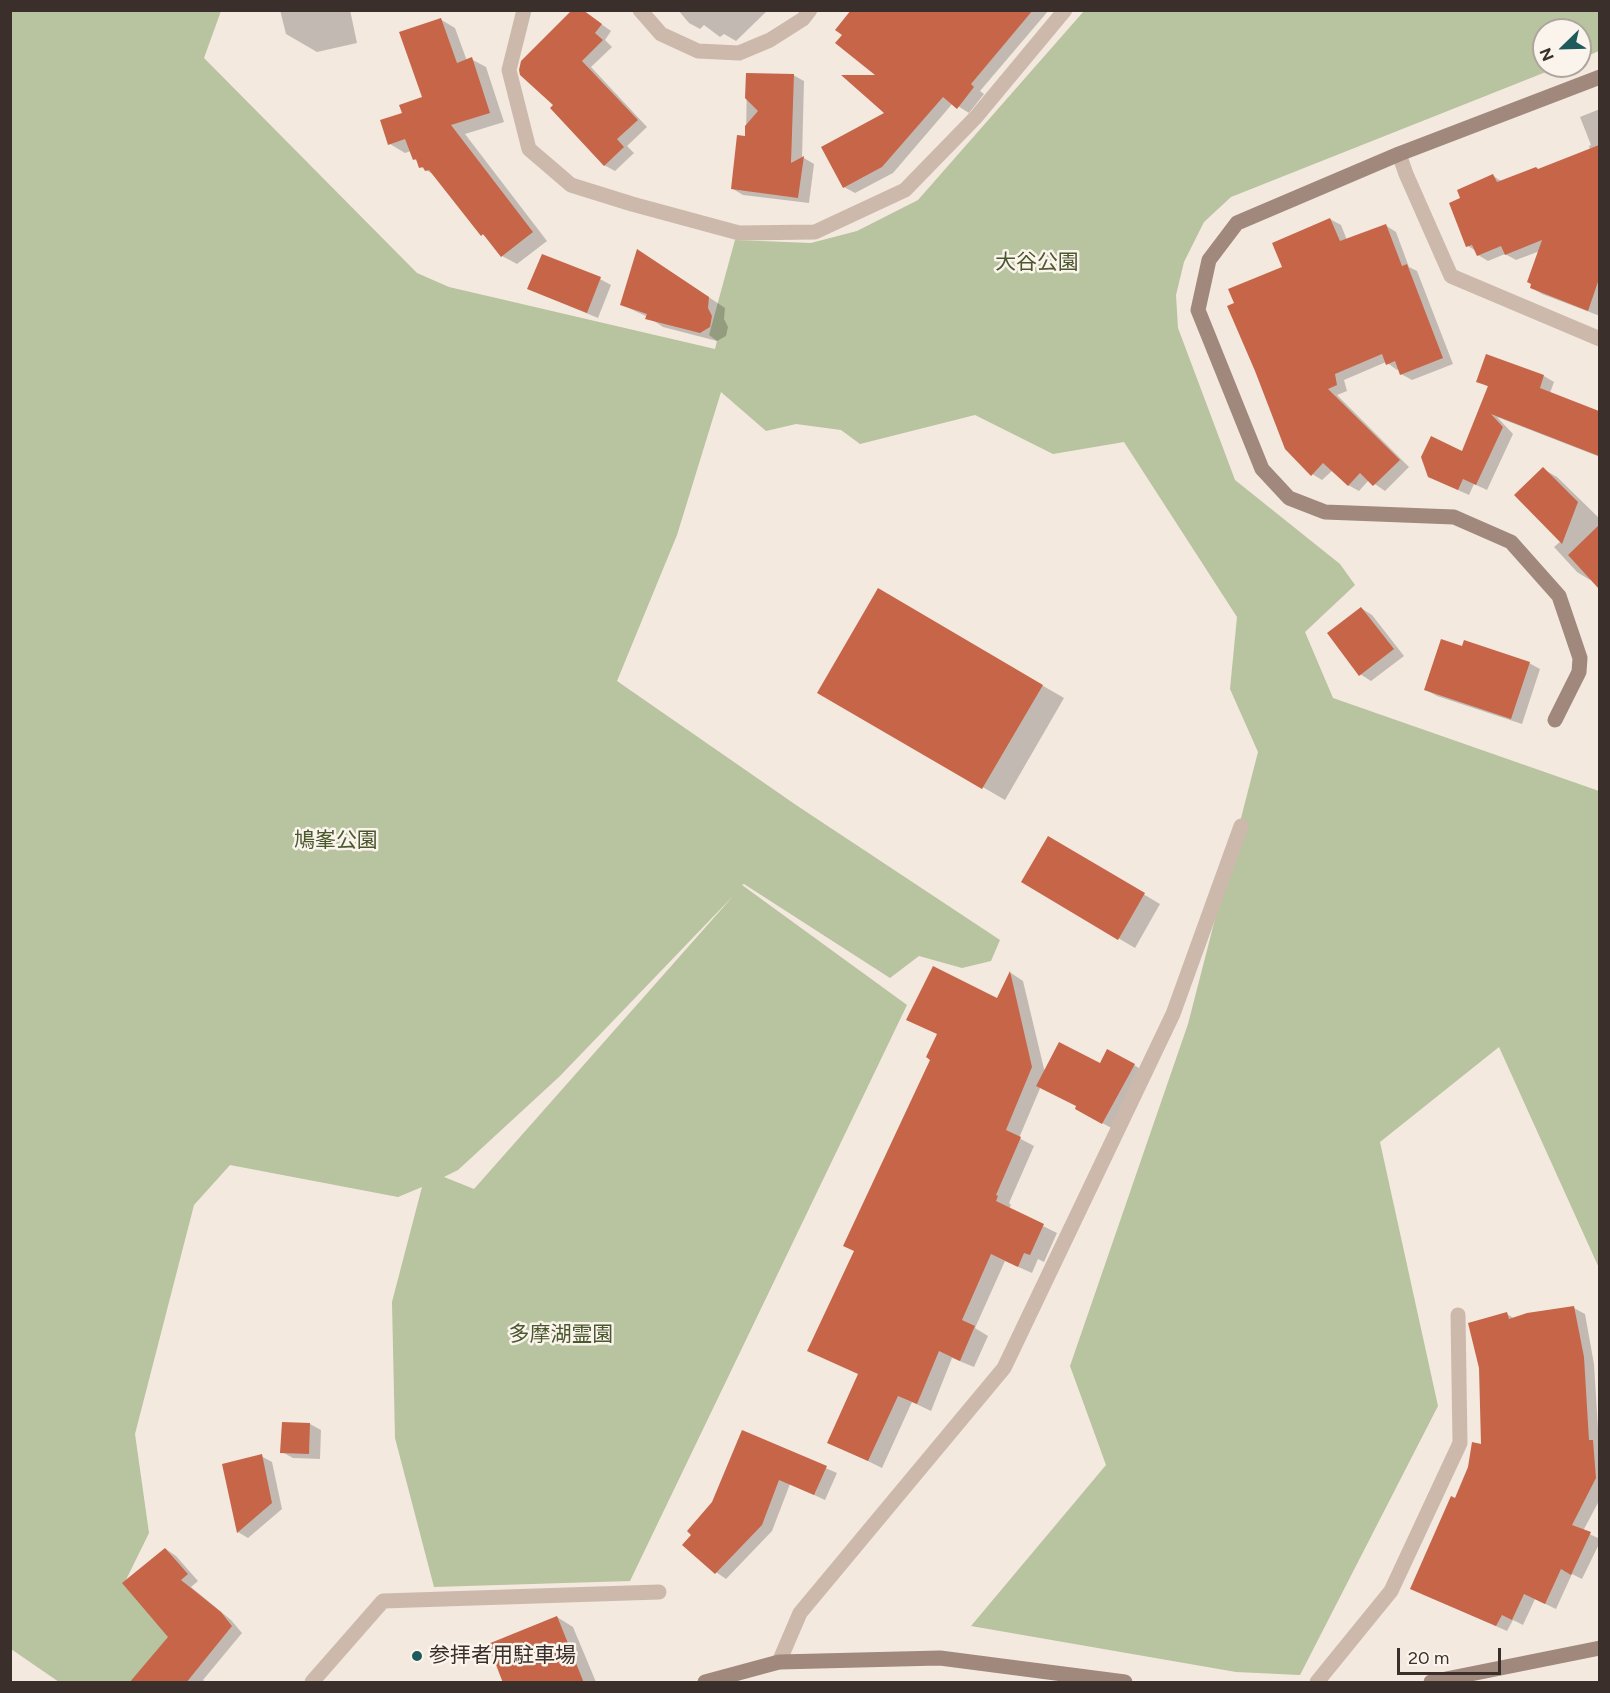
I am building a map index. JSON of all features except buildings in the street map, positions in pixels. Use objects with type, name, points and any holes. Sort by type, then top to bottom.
[{"type":"street","points":[[524,10],[509,70],[529,149],[571,185],[632,204],[739,232],[815,232],[905,190],[976,117],[1065,10]]},
{"type":"street","points":[[640,10],[661,34],[698,51],[740,53],[770,40],[803,19],[810,10]]},
{"type":"street","points":[[1555,720],[1579,672],[1580,658],[1559,596],[1511,542],[1454,517],[1325,512],[1289,498],[1262,469],[1198,310],[1209,260],[1237,223],[1399,154],[1599,77]]},
{"type":"street","points":[[1399,154],[1451,276],[1599,339]]},
{"type":"street","points":[[779,1662],[800,1613],[1004,1368],[1173,1014],[1241,826]]},
{"type":"street","points":[[1317,1683],[1391,1590],[1460,1443],[1458,1315]]},
{"type":"street","points":[[312,1683],[383,1601],[659,1592]]},
{"type":"street","points":[[1431,1683],[1599,1648]]},
{"type":"street","points":[[705,1683],[779,1662],[940,1658],[1125,1683]]},
{"type":"green space","name":"鳩峯公園","points":[[11,11],[221,11],[204,58],[417,273],[449,287],[715,349],[717,341],[709,335],[735,240],[811,243],[857,231],[918,200],[1084,11],[1599,11],[1599,51],[1592,54],[1592,18],[1532,18],[1532,78],[1231,197],[1204,222],[1184,262],[1176,295],[1178,328],[1235,480],[1340,564],[1355,585],[1305,632],[1333,698],[1599,791],[1599,1268],[1499,1047],[1380,1142],[1438,1406],[1300,1675],[1236,1672],[971,1626],[1106,1465],[1070,1366],[1188,1024],[1258,752],[1230,689],[1237,617],[1124,442],[1053,454],[975,415],[860,444],[841,430],[796,424],[766,431],[721,392],[677,535],[617,681],[796,805],[1000,940],[991,961],[962,968],[919,956],[890,978],[744,884],[742,885],[907,1005],[630,1581],[434,1587],[395,1438],[392,1302],[422,1187],[398,1197],[230,1165],[194,1205],[135,1434],[149,1533],[124,1584],[171,1637],[135,1682],[59,1682],[11,1649]],"holes":[[[734,895],[474,1189],[444,1177],[458,1170],[560,1076]]]},
{"type":"place","name":"参拝者用駐車場","points":[[417,1656]]},
{"type":"park label","name":"大谷公園","points":[[1037,263]]},
{"type":"park label","name":"多摩湖霊園","points":[[561,1335]]}]
